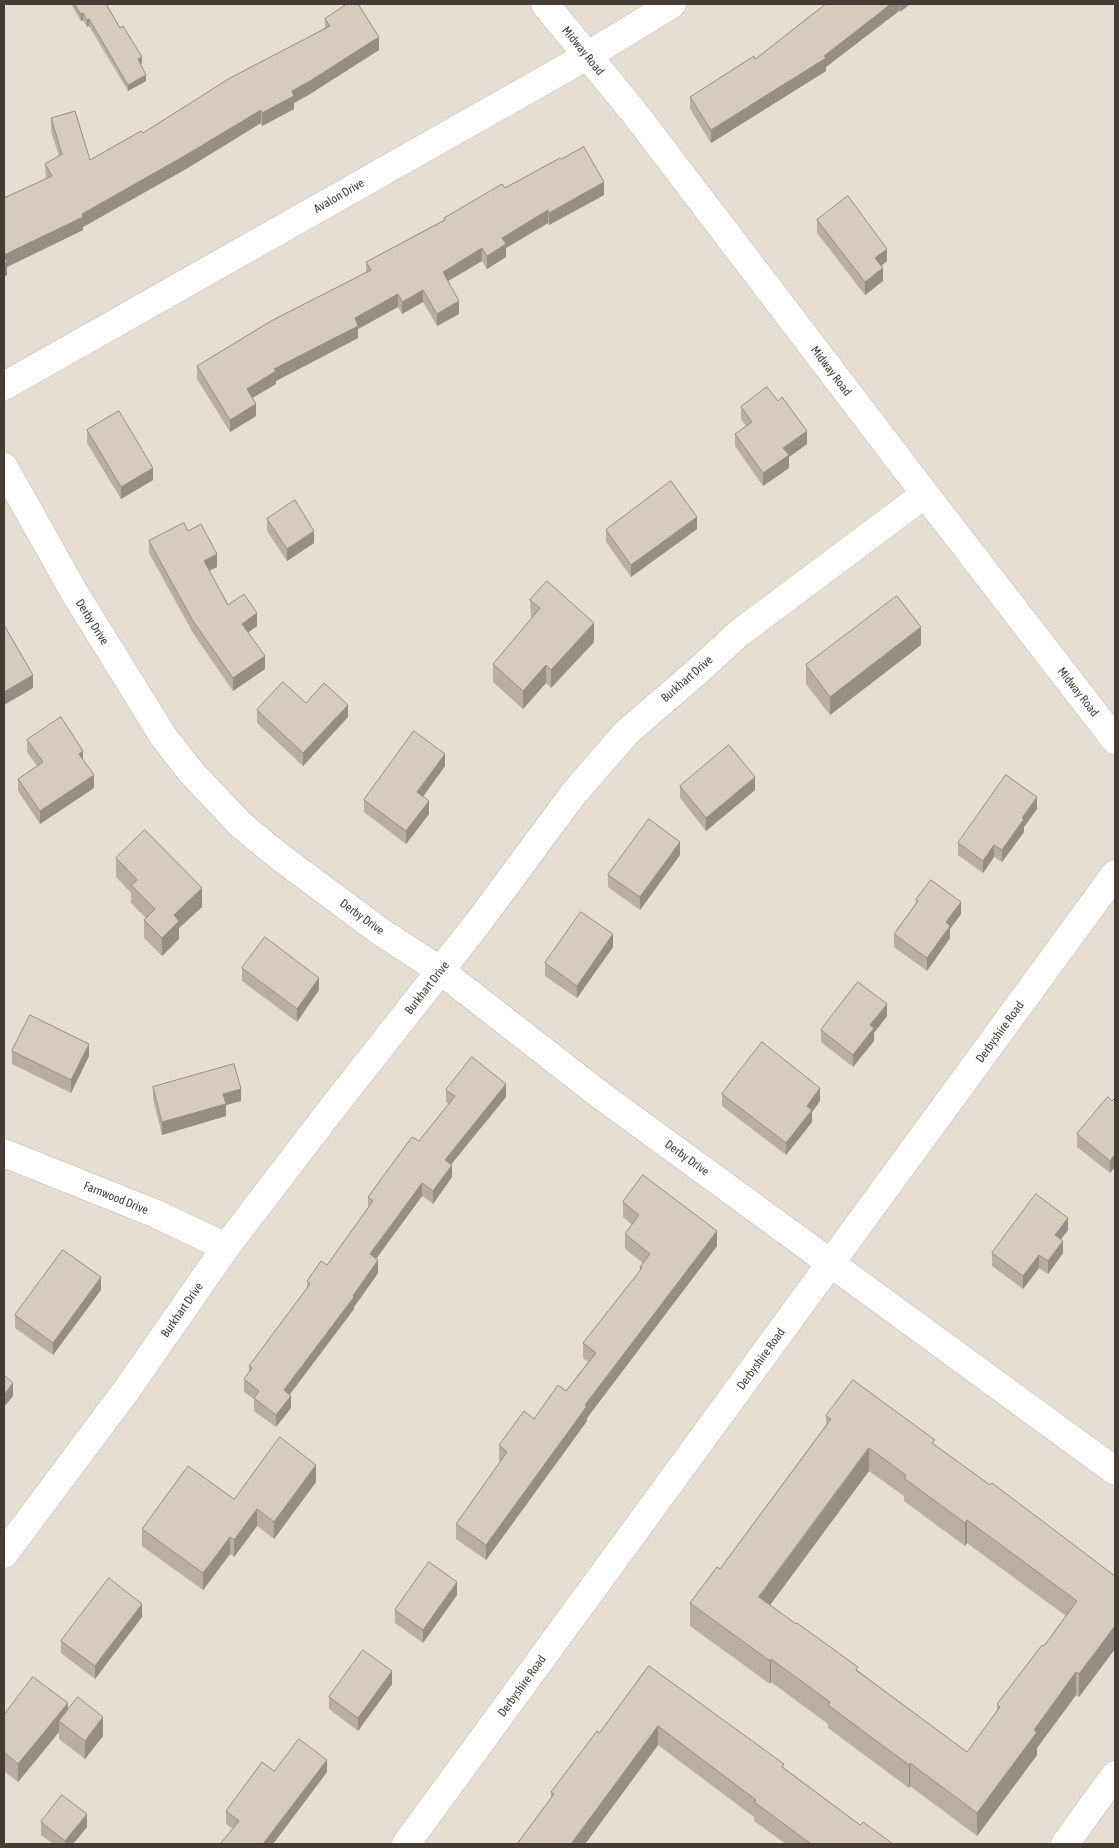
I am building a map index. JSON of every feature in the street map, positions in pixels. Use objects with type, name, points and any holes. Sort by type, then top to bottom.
[{"type":"street","name":"Midway Road","points":[[545,4],[633,111],[1115,740]]},
{"type":"street","name":"Avalon Drive","points":[[4,386],[587,56],[672,4]]},
{"type":"street","name":"Derby Drive","points":[[4,467],[74,592],[163,736],[191,772],[241,825],[280,857],[381,932],[441,971],[599,1094],[1115,1471]]},
{"type":"street","name":"Burkhart Drive","points":[[4,1554],[128,1388],[226,1247],[330,1111],[441,971],[574,793],[627,732],[738,634],[925,494]]},
{"type":"street","name":"Derbyshire Road","points":[[406,1844],[1115,874]]},
{"type":"street","name":"Farnwood Drive","points":[[4,1153],[154,1214],[226,1247]]},
{"type":"street","points":[[1065,1844],[1115,1775]]},
{"type":"shaded area","points":[[4,4],[1115,4],[1115,872],[397,1844],[4,1844]]},
{"type":"shaded area","points":[[1115,874],[1115,1844],[400,1844]]},
{"type":"building","points":[[75,4],[106,4],[120,28],[123,26],[142,57],[138,59],[146,75],[128,85],[89,19],[87,20],[83,13],[81,14]]},
{"type":"building","points":[[347,4],[358,4],[379,37],[292,91],[294,96],[262,113],[261,110],[82,214],[83,217],[4,255],[4,198],[52,176],[45,164],[62,154],[51,118],[75,111],[90,160],[141,131],[143,133],[230,78],[330,26],[325,19]]},
{"type":"building","points":[[826,4],[891,4],[824,56],[826,58],[711,130],[690,97],[754,56],[755,59]]},
{"type":"building","points":[[584,147],[604,182],[549,213],[548,210],[502,238],[506,244],[487,256],[482,248],[443,272],[459,301],[437,314],[423,290],[402,302],[398,294],[355,318],[358,326],[274,369],[276,371],[247,389],[256,404],[230,420],[197,366],[271,321],[371,270],[366,262],[445,220],[444,218],[502,184],[505,188]]},
{"type":"building","points":[[848,196],[887,249],[875,258],[883,268],[865,282],[817,220]]},
{"type":"building","points":[[767,387],[778,401],[782,397],[807,431],[783,448],[789,455],[763,473],[735,434],[752,422],[741,407]]},
{"type":"building","points":[[119,411],[153,468],[121,487],[87,430]]},
{"type":"building","points":[[671,481],[697,517],[631,565],[606,530]]},
{"type":"building","points":[[295,500],[314,531],[287,549],[267,519]]},
{"type":"building","points":[[184,523],[188,531],[201,524],[217,554],[204,561],[228,605],[244,594],[257,613],[242,624],[265,656],[233,678],[193,621],[149,541]]},
{"type":"building","points":[[547,581],[594,623],[551,670],[546,665],[523,691],[493,664],[540,608],[530,600]]},
{"type":"building","points":[[897,596],[921,627],[830,697],[806,665]]},
{"type":"building","points":[[4,625],[33,675],[4,692]]},
{"type":"building","points":[[283,682],[306,703],[324,683],[348,705],[303,753],[257,710]]},
{"type":"building","points":[[61,717],[83,751],[79,754],[94,775],[40,811],[18,779],[43,762],[27,740]]},
{"type":"building","points":[[414,731],[445,754],[417,792],[429,801],[406,831],[364,800]]},
{"type":"building","points":[[729,745],[755,777],[706,818],[680,786]]},
{"type":"building","points":[[1006,775],[1037,797],[1002,850],[994,845],[983,861],[958,843]]},
{"type":"building","points":[[649,819],[680,842],[640,897],[608,875]]},
{"type":"building","points":[[145,830],[202,888],[174,915],[179,921],[162,938],[144,920],[155,909],[131,885],[137,880],[116,858]]},
{"type":"building","points":[[931,880],[961,902],[946,922],[950,926],[927,958],[894,934]]},
{"type":"building","points":[[581,912],[613,934],[577,986],[545,963]]},
{"type":"building","points":[[265,937],[319,978],[297,1009],[242,968]]},
{"type":"building","points":[[858,982],[887,1004],[870,1025],[874,1028],[853,1055],[821,1030]]},
{"type":"building","points":[[30,1015],[89,1044],[71,1080],[12,1051]]},
{"type":"building","points":[[762,1042],[820,1088],[807,1106],[812,1110],[786,1143],[722,1094]]},
{"type":"building","points":[[472,1057],[506,1084],[445,1160],[452,1165],[433,1191],[422,1183],[370,1254],[378,1260],[354,1297],[284,1390],[291,1396],[276,1415],[254,1398],[259,1391],[244,1379],[252,1368],[249,1366],[310,1284],[307,1281],[321,1261],[327,1265],[373,1201],[368,1197],[412,1137],[419,1141],[455,1096],[446,1090]]},
{"type":"building","points":[[234,1064],[241,1089],[223,1094],[226,1104],[162,1122],[153,1087]]},
{"type":"building","points":[[1108,1097],[1112,1101],[1115,1098],[1115,1154],[1110,1161],[1077,1134]]},
{"type":"building","points":[[643,1175],[717,1231],[585,1405],[587,1406],[486,1545],[456,1524],[507,1452],[499,1445],[524,1411],[534,1419],[558,1385],[566,1391],[596,1353],[583,1343],[642,1268],[640,1267],[650,1254],[625,1234],[639,1215],[623,1202]]},
{"type":"building","points":[[1036,1194],[1068,1218],[1055,1235],[1063,1241],[1048,1261],[1039,1255],[1023,1276],[992,1253]]},
{"type":"building","points":[[63,1250],[101,1277],[53,1343],[15,1315]]},
{"type":"building","points":[[4,1375],[13,1383],[4,1395]]},
{"type":"building","points":[[853,1380],[935,1440],[932,1443],[990,1485],[992,1483],[1115,1576],[1115,1626],[1079,1674],[1076,1672],[1034,1730],[1037,1732],[977,1813],[828,1705],[830,1702],[690,1603],[717,1567],[720,1569],[831,1419],[826,1416]],"holes":[[[869,1448],[906,1475],[904,1478],[965,1523],[967,1520],[1077,1601],[1044,1646],[1042,1645],[997,1704],[1000,1707],[967,1752],[856,1670],[858,1667],[759,1597]]]},
{"type":"building","points":[[280,1437],[316,1465],[274,1522],[257,1509],[234,1540],[230,1537],[203,1573],[142,1529],[188,1466],[234,1499]]},
{"type":"building","points":[[429,1562],[457,1582],[423,1630],[395,1610]]},
{"type":"building","points":[[109,1578],[142,1604],[95,1666],[61,1641]]},
{"type":"building","points":[[363,1650],[392,1671],[358,1718],[329,1697]]},
{"type":"building","points":[[649,1666],[784,1764],[782,1767],[860,1825],[863,1822],[893,1844],[811,1844],[754,1802],[756,1800],[658,1726],[571,1844],[517,1844],[554,1794],[551,1792],[597,1731],[599,1733]]},
{"type":"building","points":[[33,1677],[68,1703],[18,1764],[4,1752],[4,1715]]},
{"type":"building","points":[[78,1697],[103,1717],[85,1741],[59,1721]]},
{"type":"building","points":[[299,1739],[327,1760],[263,1844],[220,1844],[239,1821],[226,1811],[262,1762],[274,1771]]},
{"type":"building","points":[[62,1795],[87,1814],[65,1841],[41,1822]]}]
